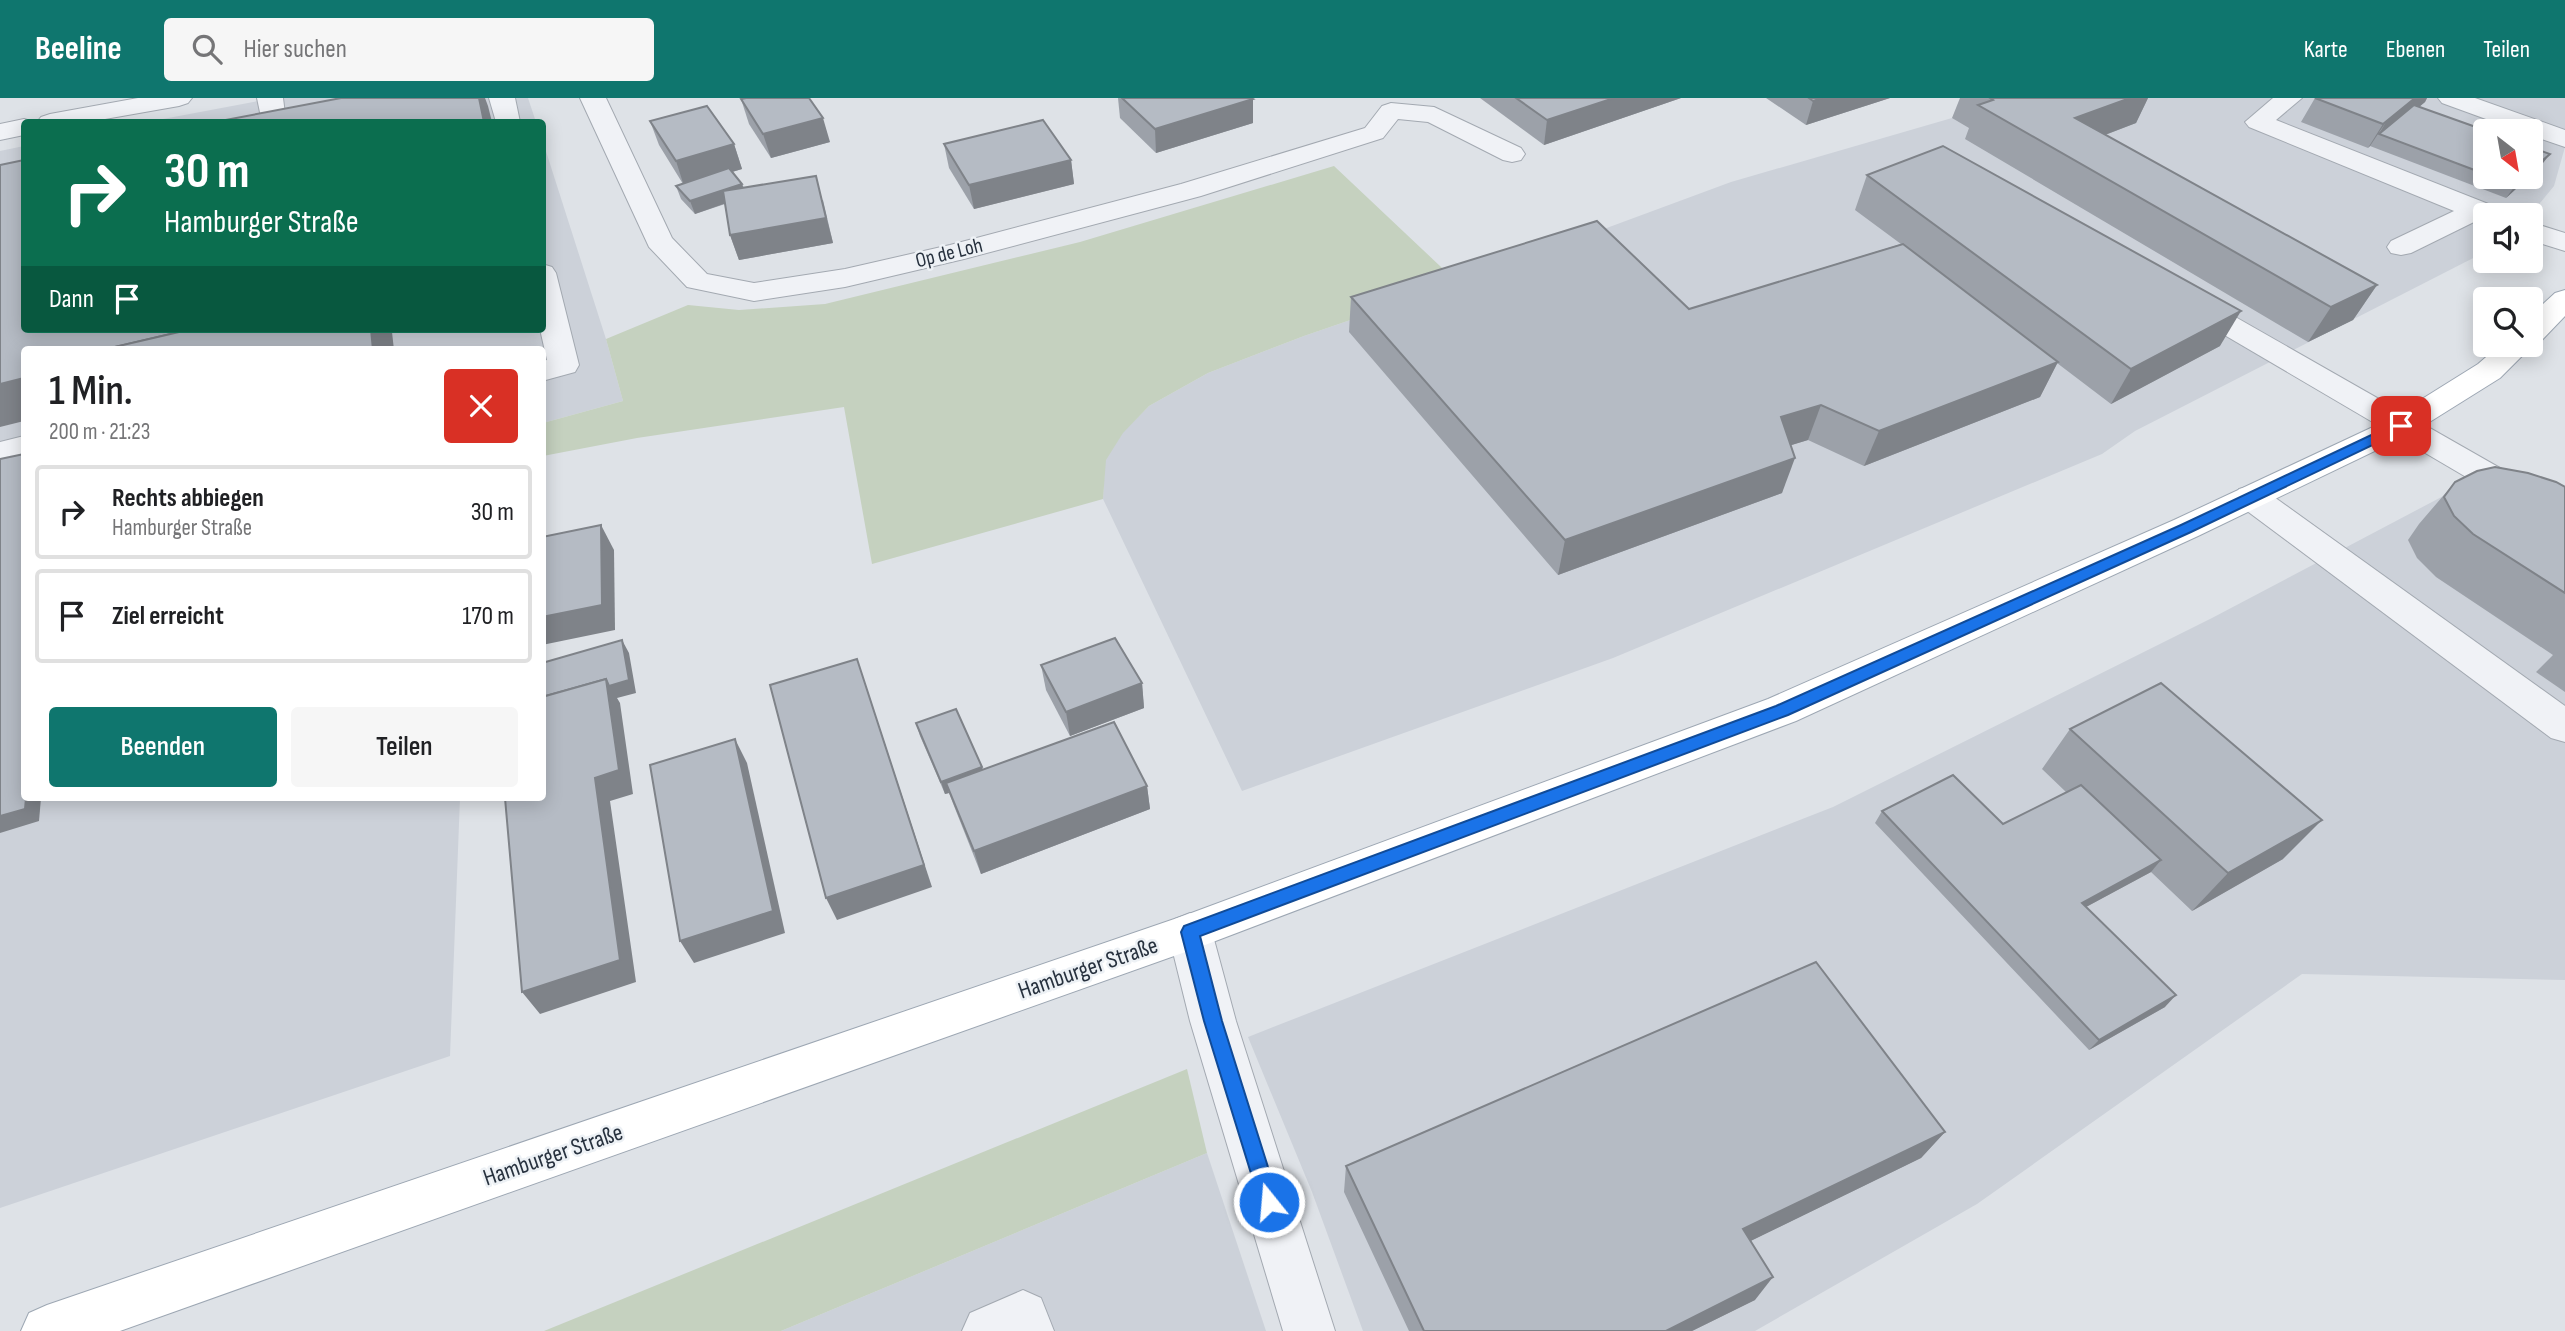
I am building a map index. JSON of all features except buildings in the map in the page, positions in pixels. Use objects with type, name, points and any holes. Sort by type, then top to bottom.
[{"type":"main road","points":[[2543,321],[2565,299]]},
{"type":"main road","name":"Hamburger Straße","points":[[47,1331],[1190,932],[1782,710],[2252,497],[2401,426],[2489,371],[2505,357]]},
{"type":"street","points":[[66,119],[179,98]]},
{"type":"street","points":[[270,98],[274,119]]},
{"type":"street","points":[[502,98],[507,119]]},
{"type":"street","name":"Op de Loh","points":[[593,98],[659,241],[697,281],[754,292],[857,276],[1191,190],[1374,133],[1391,111],[1434,115],[1511,154]]},
{"type":"street","points":[[2288,98],[2258,122],[2473,209]]},
{"type":"street","points":[[2452,98],[2500,107],[2565,139]]},
{"type":"street","points":[[0,132],[21,128]]},
{"type":"street","points":[[2400,247],[2473,217]]},
{"type":"street","points":[[2543,235],[2565,243]]},
{"type":"street","points":[[2163,287],[2565,520]]},
{"type":"street","points":[[546,290],[564,365],[546,370]]},
{"type":"street","points":[[0,453],[21,448]]},
{"type":"street","points":[[2252,497],[2565,727]]},
{"type":"street","points":[[1190,932],[1213,1021],[1309,1331]]},
{"type":"street","points":[[988,1331],[1023,1316],[1028,1331]]},
{"type":"shaded area","points":[[274,98],[528,98],[535,119],[163,119]]},
{"type":"shaded area","points":[[2006,98],[2565,98],[2565,147],[2554,186],[2540,203],[2473,203],[2473,258],[2135,431],[2102,454],[1613,658],[1242,791],[1103,499],[1105,460],[1123,432],[1149,406],[1208,373],[1731,182],[1952,118]]},
{"type":"shaded area","points":[[21,147],[21,333],[546,333],[546,151],[623,401],[546,422],[546,346],[21,346],[21,801],[460,801],[450,1056],[0,1208],[0,151]]},
{"type":"shaded area","points":[[2468,483],[2565,539],[2565,980],[2302,974],[1977,1204],[1755,1331],[1363,1331],[1312,1192],[1248,1037],[1833,807],[2212,618]]},
{"type":"shaded area","points":[[1207,1153],[1266,1331],[781,1331]]},
{"type":"green space","points":[[1334,166],[1458,283],[1304,336],[1208,373],[1149,406],[1123,433],[1106,460],[1103,499],[872,564],[844,407],[637,438],[546,455],[546,422],[623,401],[606,339],[688,305],[739,310],[825,304],[1080,242]]},
{"type":"green space","points":[[1187,1069],[1207,1153],[781,1331],[544,1331]]},
{"type":"route","points":[[1269,1202],[1213,1021],[1190,932],[1782,710],[2186,528],[2401,426]]}]
